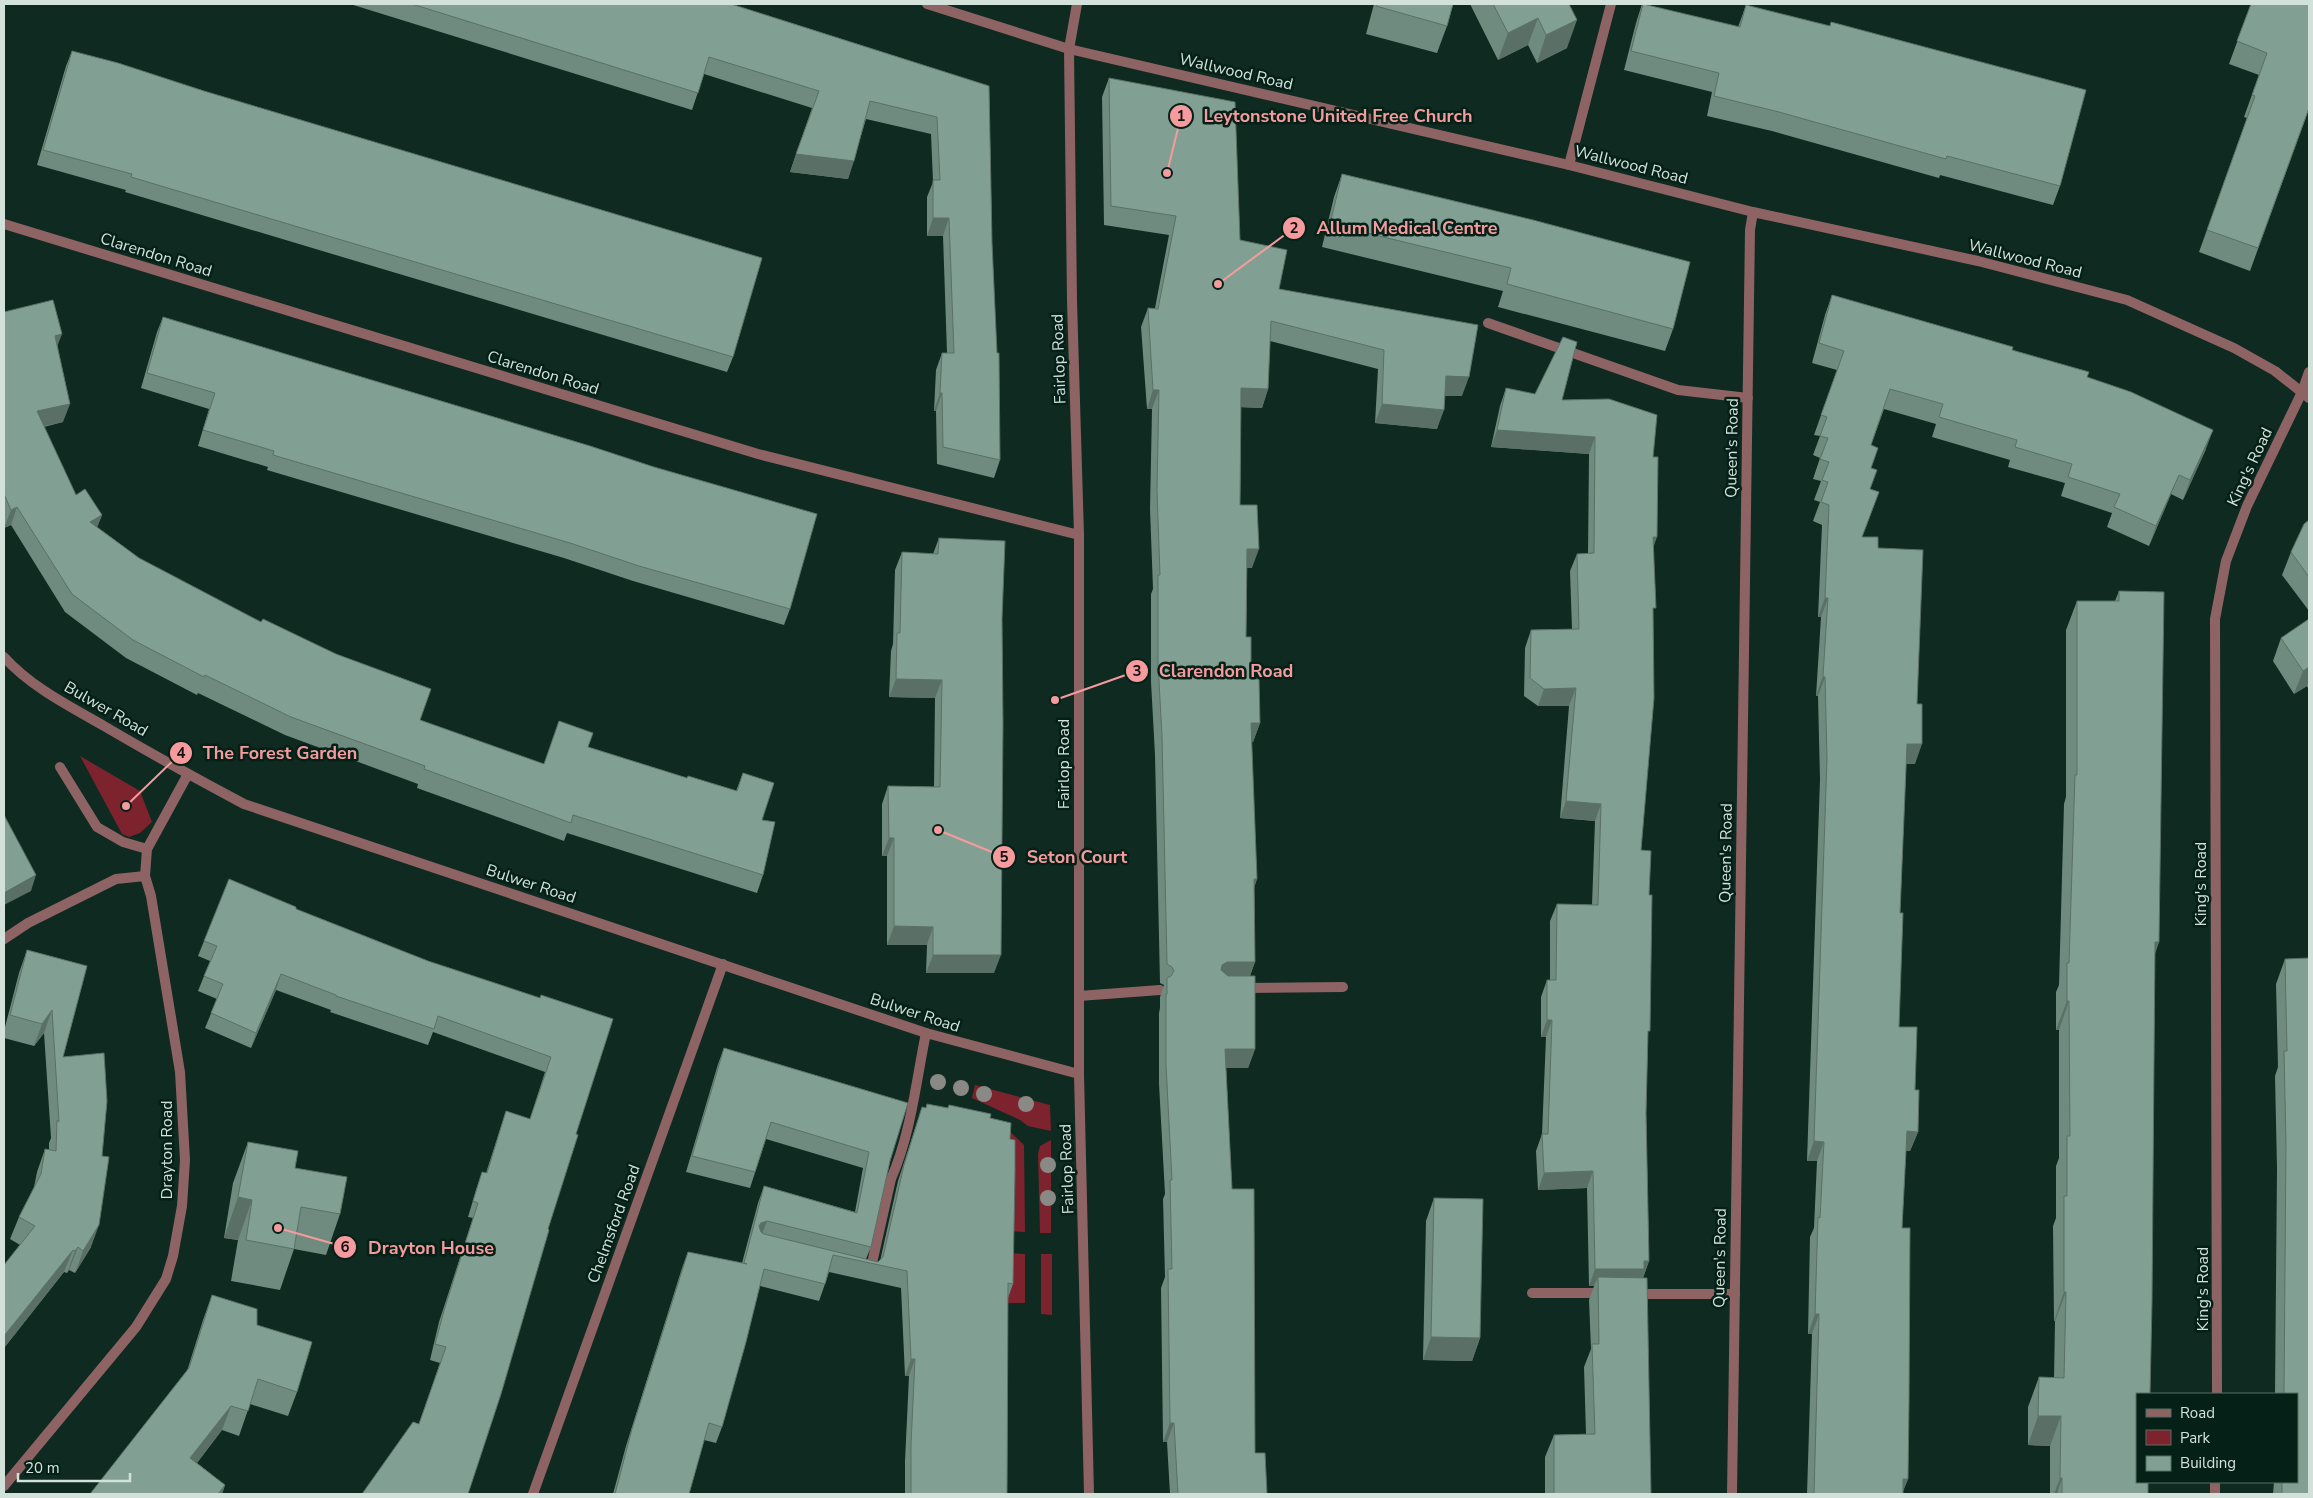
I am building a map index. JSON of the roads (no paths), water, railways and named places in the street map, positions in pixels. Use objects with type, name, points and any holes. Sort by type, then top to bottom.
[{"type":"street","name":"Wallwood Road","points":[[927,4],[1069,49],[1569,165],[1753,212],[1978,261],[2127,300],[2234,348],[2276,372],[2306,395]]},
{"type":"street","name":"Fairlop Road","points":[[1078,4],[1069,49],[1072,301],[1079,536],[1079,996],[1089,1494]]},
{"type":"street","points":[[1569,165],[1611,4]]},
{"type":"street","name":"Queen's Road","points":[[1732,1494],[1750,230],[1753,212]]},
{"type":"street","name":"Clarendon Road","points":[[4,224],[758,454],[1079,536]]},
{"type":"street","points":[[1488,323],[1678,390],[1748,398]]},
{"type":"street","name":"King's Road","points":[[2217,1393],[2216,619],[2226,561],[2248,506],[2306,395],[2309,372]]},
{"type":"street","name":"Bulwer Road","points":[[4,657],[15,669],[54,697],[244,804],[926,1033],[1080,1074]]},
{"type":"street","points":[[60,767],[97,827],[123,842],[147,849]]},
{"type":"street","name":"Drayton Road","points":[[4,1486],[136,1327],[166,1279],[173,1256],[182,1206],[185,1160],[180,1072],[151,896],[145,876],[147,849],[188,774]]},
{"type":"street","points":[[4,939],[28,923],[116,879],[145,876]]},
{"type":"street","name":"Chelmsford Road","points":[[533,1494],[723,964]]},
{"type":"street","points":[[1231,988],[1343,987]]},
{"type":"street","points":[[1079,996],[1160,990]]},
{"type":"street","points":[[862,1270],[870,1272],[891,1180],[897,1166],[909,1119],[926,1033]]},
{"type":"street","points":[[1532,1293],[1735,1294]]},
{"type":"place","name":"Leytonstone United Free Church","points":[[1167,173]]},
{"type":"place","name":"Allum Medical Centre","points":[[1218,284]]},
{"type":"place","name":"Clarendon Road","points":[[1055,700]]},
{"type":"place","name":"The Forest Garden","points":[[126,806]]},
{"type":"place","name":"Seton Court","points":[[938,830]]},
{"type":"place","name":"Drayton House","points":[[278,1228]]}]
